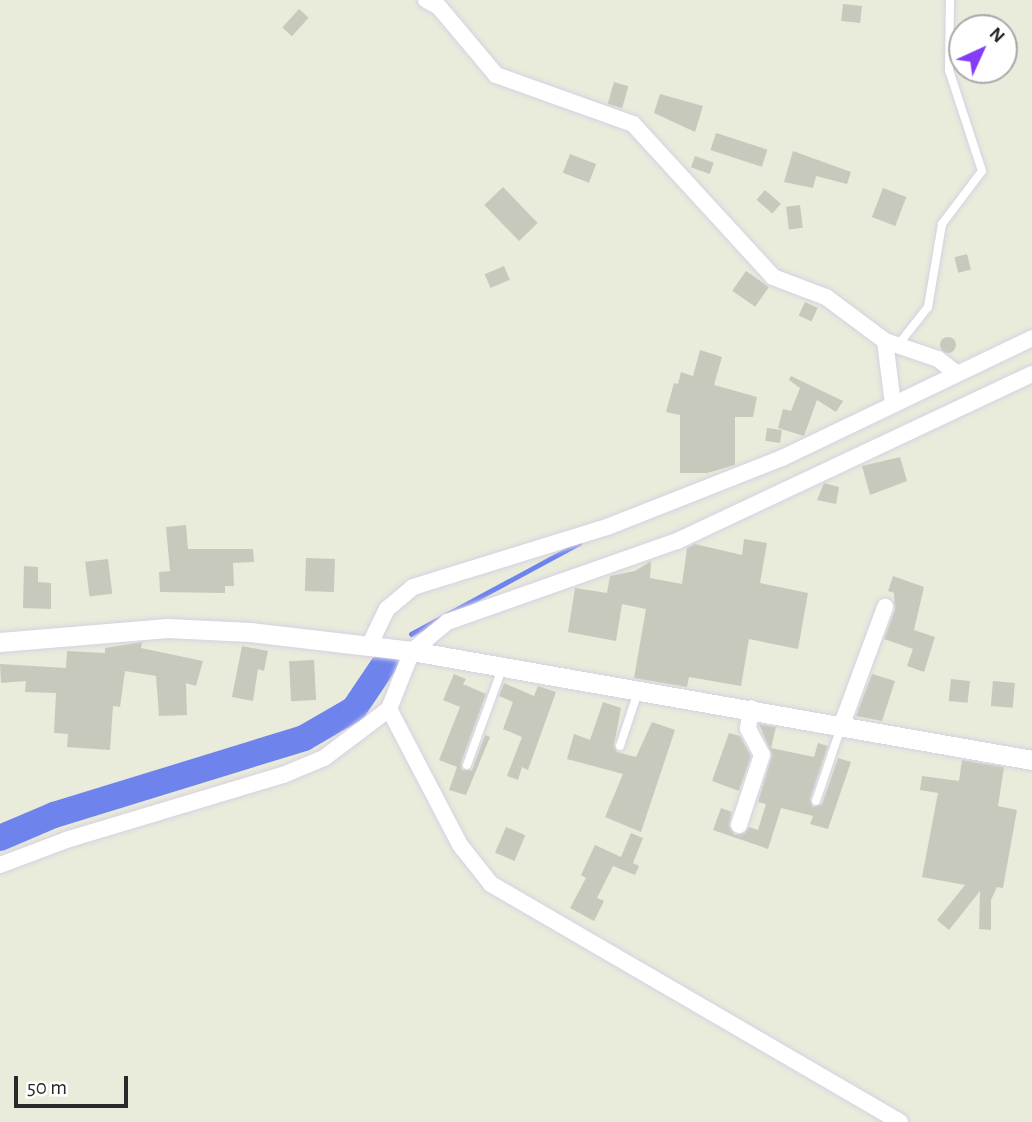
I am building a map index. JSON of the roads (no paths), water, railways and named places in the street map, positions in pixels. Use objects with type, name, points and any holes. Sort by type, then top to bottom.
[{"type":"street","points":[[426,0],[439,7],[496,75],[633,124],[773,276],[835,302],[891,343],[938,359],[956,373]]},
{"type":"street","points":[[369,646],[387,609],[413,587],[607,527],[782,458],[1032,338]]},
{"type":"street","points":[[891,343],[893,404]]},
{"type":"street","points":[[0,865],[56,843],[293,771],[340,749],[389,709],[412,651],[447,622],[677,541],[1032,374]]},
{"type":"street","points":[[842,724],[885,607]]},
{"type":"street","points":[[0,642],[167,628],[369,646],[412,651],[638,692],[751,708],[1032,760]]},
{"type":"street","points":[[739,825],[762,755],[748,729],[751,708]]},
{"type":"street","points":[[389,709],[460,845],[491,884],[900,1122]]},
{"type":"lane","points":[[891,343],[928,307],[942,224],[982,171],[949,70],[950,0]]},
{"type":"lane","points":[[467,765],[503,667]]},
{"type":"lane","points":[[620,746],[638,692]]},
{"type":"lane","points":[[816,802],[842,724]]},
{"type":"waterway","points":[[411,634],[579,543]]},
{"type":"waterway","points":[[0,838],[54,815],[304,738],[354,709],[387,660]]}]
